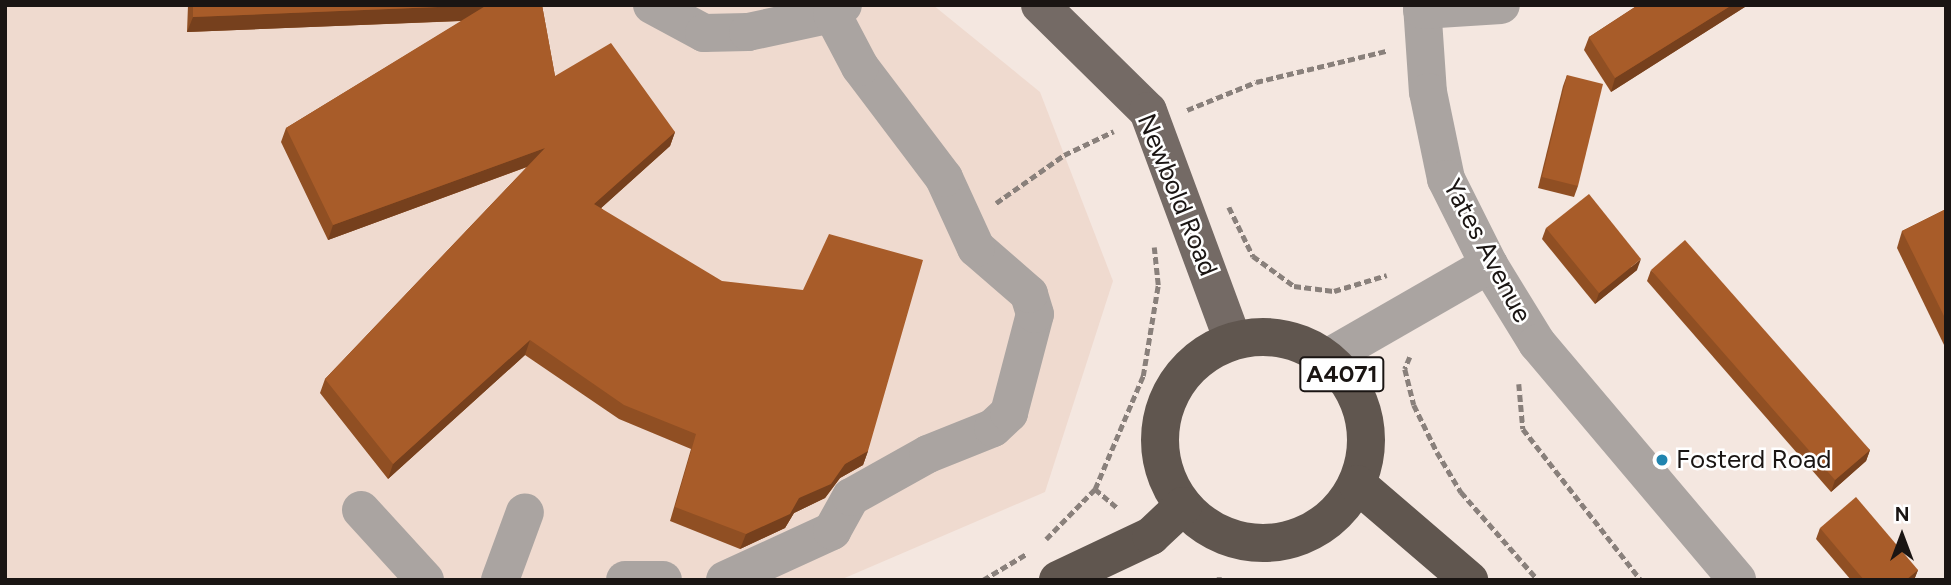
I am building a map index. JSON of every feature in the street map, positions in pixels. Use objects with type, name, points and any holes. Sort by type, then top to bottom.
[{"type":"highway","name":"A4071","points":[[1266,336],[1327,358],[1350,384],[1364,415],[1367,451],[1357,484],[1338,512],[1309,533],[1276,543],[1242,542],[1209,528],[1183,506],[1166,477],[1159,444],[1163,410],[1178,380],[1202,356],[1233,341],[1266,336]]},
{"type":"highway","points":[[1357,484],[1469,580]]},
{"type":"highway","points":[[1058,580],[1151,536],[1183,506]]},
{"type":"main road","name":"Newbold Road","points":[[1040,5],[1148,111],[1233,341]]},
{"type":"street","points":[[652,5],[705,33],[748,32],[838,9],[860,67],[944,178],[962,224],[976,248],[1029,294],[1035,314],[1009,413],[993,428],[928,454],[851,497],[832,531],[726,580]]},
{"type":"street","points":[[1423,20],[1501,5]]},
{"type":"street","name":"Yates Avenue","points":[[1423,20],[1446,179],[1489,265],[1537,343],[1737,580]]},
{"type":"street","points":[[1327,358],[1489,265]]},
{"type":"street","points":[[361,510],[425,580]]},
{"type":"street","points":[[500,580],[525,512]]},
{"type":"street","points":[[625,580],[663,580]]},
{"type":"path","points":[[1187,125],[1181,113],[1256,82],[1350,57],[1423,20]]},
{"type":"path","points":[[962,224],[1064,155],[1115,131],[1120,143]]},
{"type":"path","points":[[1222,194],[1253,256],[1294,286],[1334,291],[1393,274]]},
{"type":"path","points":[[983,580],[1067,523],[1095,489],[1143,376],[1158,285],[1153,244]]},
{"type":"path","points":[[1413,349],[1405,369],[1437,452],[1461,492],[1538,580]]},
{"type":"path","points":[[1519,383],[1522,429],[1641,580]]},
{"type":"shaded area","points":[[5,5],[933,5],[1040,92],[1113,281],[1045,492],[840,580],[5,580]]},
{"type":"building","points":[[193,5],[487,5],[193,17]]},
{"type":"building","points":[[487,5],[542,5],[555,76],[611,43],[675,132],[594,204],[722,281],[803,290],[829,234],[923,260],[868,451],[845,464],[831,484],[799,498],[790,514],[746,534],[675,507],[696,434],[624,405],[530,340],[393,464],[325,379],[545,148],[333,225],[286,128]]},
{"type":"building","points":[[1638,5],[1732,5],[1615,78],[1589,37]]},
{"type":"building","points":[[1567,75],[1603,84],[1578,186],[1542,177]]},
{"type":"building","points":[[1589,194],[1641,259],[1599,293],[1546,228]]},
{"type":"building","points":[[1946,209],[1946,320],[1902,231]]},
{"type":"building","points":[[1685,240],[1870,450],[1835,480],[1651,270]]},
{"type":"building","points":[[1856,497],[1918,570],[1906,580],[1864,580],[1820,528]]},
{"type":"place","name":"Fosterd Road","points":[[1662,460]]}]
